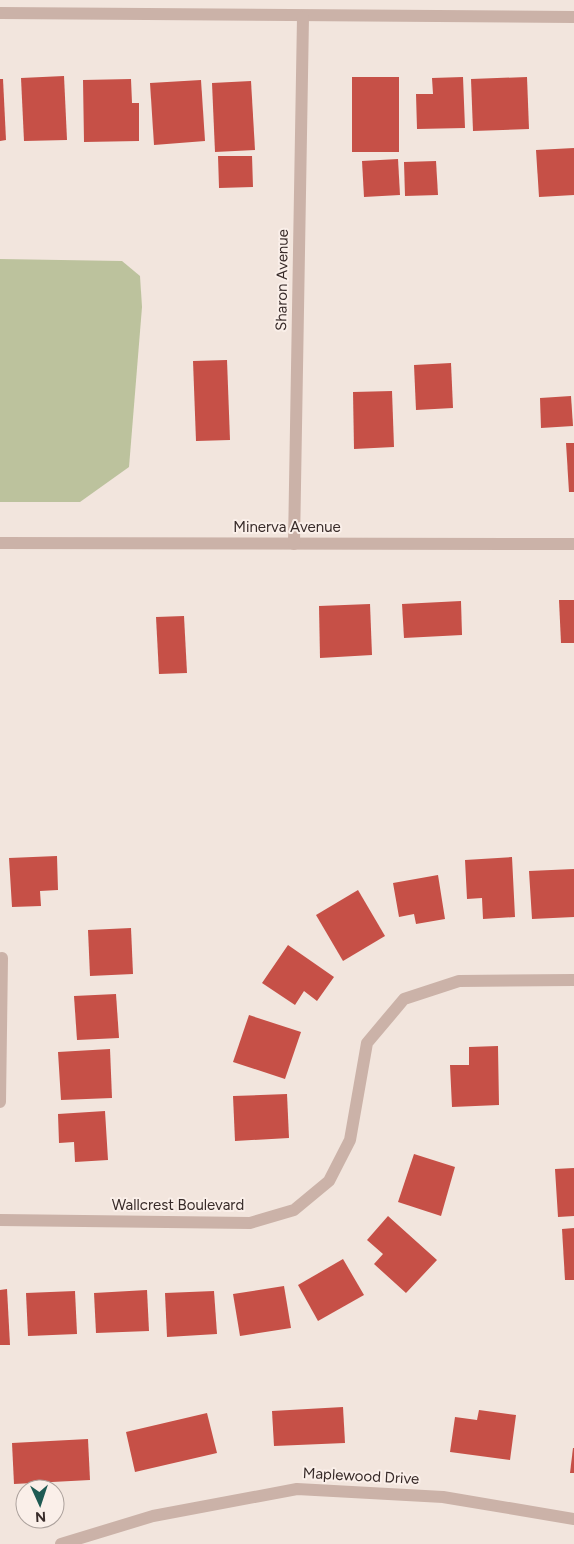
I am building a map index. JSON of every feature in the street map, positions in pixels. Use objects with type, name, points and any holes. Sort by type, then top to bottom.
[{"type":"street","points":[[0,13],[303,17],[574,17]]},
{"type":"street","name":"Sharon Avenue","points":[[294,544],[303,17]]},
{"type":"street","name":"Minerva Avenue","points":[[0,543],[574,544]]},
{"type":"street","points":[[0,1102],[2,958]]},
{"type":"street","name":"Wallcrest Boulevard","points":[[0,1220],[250,1223],[294,1210],[329,1181],[350,1140],[367,1043],[404,999],[458,981],[574,980]]},
{"type":"street","name":"Maplewood Drive","points":[[61,1544],[153,1516],[297,1489],[443,1497],[574,1520]]},
{"type":"green space","points":[[0,259],[122,261],[140,276],[142,307],[129,467],[80,502],[0,502]]},
{"type":"building","points":[[64,76],[67,140],[24,141],[21,78]]},
{"type":"building","points":[[352,77],[399,77],[399,152],[352,152]]},
{"type":"building","points":[[463,77],[465,128],[417,129],[416,94],[433,94],[432,78]]},
{"type":"building","points":[[527,77],[529,129],[473,131],[471,79]]},
{"type":"building","points":[[0,79],[3,79],[6,140],[0,141]]},
{"type":"building","points":[[131,79],[132,103],[139,103],[139,141],[84,142],[83,80]]},
{"type":"building","points":[[201,80],[205,141],[154,145],[150,83]]},
{"type":"building","points":[[251,81],[255,150],[215,152],[212,83]]},
{"type":"building","points":[[574,148],[574,195],[539,197],[536,150]]},
{"type":"building","points":[[218,156],[252,156],[253,187],[219,188]]},
{"type":"building","points":[[398,159],[400,195],[364,197],[362,161]]},
{"type":"building","points":[[436,161],[438,195],[405,196],[404,162]]},
{"type":"building","points":[[227,360],[230,440],[196,441],[193,361]]},
{"type":"building","points":[[451,363],[453,408],[416,410],[414,365]]},
{"type":"building","points":[[392,391],[394,447],[354,449],[353,392]]},
{"type":"building","points":[[571,396],[573,426],[541,428],[540,398]]},
{"type":"building","points":[[566,443],[574,443],[574,492],[569,492]]},
{"type":"building","points":[[559,600],[574,600],[574,643],[561,643]]},
{"type":"building","points":[[461,601],[462,635],[404,638],[402,604]]},
{"type":"building","points":[[370,604],[372,655],[320,658],[319,606]]},
{"type":"building","points":[[184,616],[187,673],[159,674],[156,617]]},
{"type":"building","points":[[57,856],[58,890],[40,891],[41,906],[12,907],[9,858]]},
{"type":"building","points":[[512,857],[515,917],[483,919],[482,898],[467,899],[465,860]]},
{"type":"building","points":[[574,869],[574,917],[532,919],[529,871]]},
{"type":"building","points":[[438,875],[445,919],[416,924],[414,914],[399,917],[393,883]]},
{"type":"building","points":[[358,890],[385,936],[343,961],[316,915]]},
{"type":"building","points":[[131,928],[133,974],[90,976],[88,930]]},
{"type":"building","points":[[288,945],[334,977],[317,1001],[304,991],[295,1005],[262,983]]},
{"type":"building","points":[[116,994],[119,1038],[77,1040],[74,996]]},
{"type":"building","points":[[249,1015],[301,1032],[285,1079],[233,1062]]},
{"type":"building","points":[[498,1046],[499,1105],[452,1107],[450,1065],[469,1065],[469,1047]]},
{"type":"building","points":[[110,1049],[112,1098],[61,1100],[58,1052]]},
{"type":"building","points":[[287,1094],[289,1138],[235,1141],[233,1096]]},
{"type":"building","points":[[105,1111],[108,1160],[75,1162],[74,1142],[59,1143],[58,1114]]},
{"type":"building","points":[[414,1154],[455,1167],[441,1216],[398,1202]]},
{"type":"building","points":[[574,1168],[574,1216],[558,1217],[555,1169]]},
{"type":"building","points":[[388,1216],[437,1260],[406,1293],[374,1264],[383,1254],[367,1240]]},
{"type":"building","points":[[574,1228],[574,1280],[565,1280],[562,1229]]},
{"type":"building","points":[[343,1259],[364,1295],[318,1321],[298,1285]]},
{"type":"building","points":[[284,1286],[291,1328],[240,1336],[233,1294]]},
{"type":"building","points":[[7,1289],[10,1345],[0,1345],[0,1290]]},
{"type":"building","points":[[147,1290],[149,1331],[96,1333],[94,1293]]},
{"type":"building","points":[[75,1291],[77,1334],[28,1336],[26,1293]]},
{"type":"building","points":[[214,1291],[217,1334],[167,1337],[165,1293]]},
{"type":"building","points":[[343,1407],[345,1443],[274,1446],[272,1411]]},
{"type":"building","points":[[479,1410],[516,1415],[510,1460],[450,1452],[455,1417],[477,1420]]},
{"type":"building","points":[[207,1413],[217,1453],[135,1472],[126,1432]]},
{"type":"building","points":[[88,1439],[90,1480],[65,1481],[65,1479],[15,1479],[14,1484],[12,1443]]},
{"type":"building","points":[[573,1448],[574,1473],[570,1473]]}]
